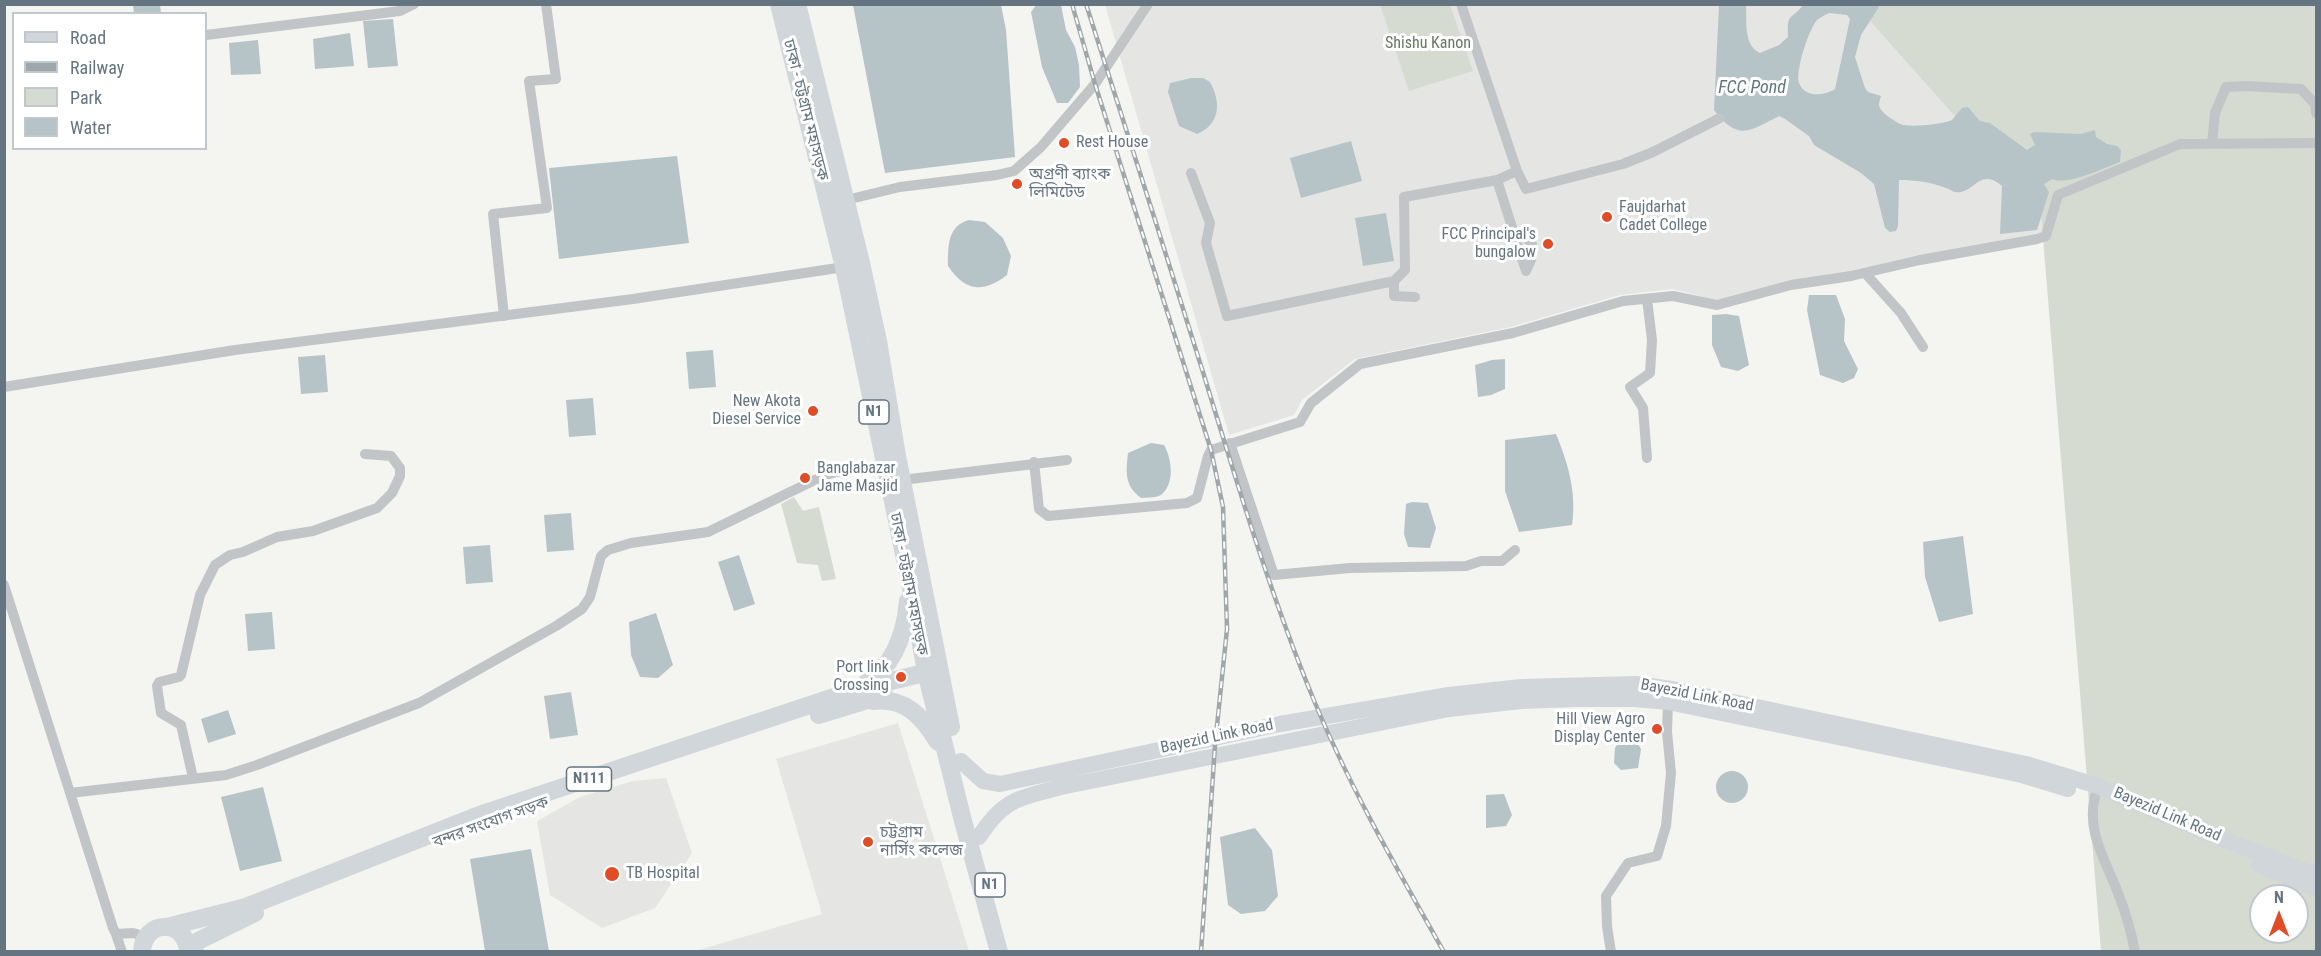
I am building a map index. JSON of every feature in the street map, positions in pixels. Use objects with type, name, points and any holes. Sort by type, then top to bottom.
[{"type":"highway","name":"ঢাকা - চট্টগ্রাম মহাসড়ক","points":[[779,4],[878,341],[933,675]]},
{"type":"highway","name":"ঢাকা - চট্টগ্রাম মহাসড়ক","points":[[798,4],[836,202],[844,267],[910,583],[1001,949]]},
{"type":"highway","points":[[858,696],[878,676],[895,653],[907,612],[910,583]]},
{"type":"highway","name":"বন্দর সংযোগ সড়ক","points":[[167,927],[246,907],[485,813],[858,696],[933,675]]},
{"type":"highway","points":[[858,696],[896,700],[913,711],[954,758]]},
{"type":"highway","name":"বন্দর সংযোগ সড়ক","points":[[190,951],[198,941],[249,915],[488,822],[858,696]]},
{"type":"highway","name":"ঢাকা - চট্টগ্রাম মহাসড়ক","points":[[954,758],[979,837],[994,900],[1001,949]]},
{"type":"highway","name":"N111","points":[[144,944],[155,929],[167,927],[180,932],[190,951]]},
{"type":"main road","name":"Bayezid Link Road","points":[[954,758],[982,781],[992,784],[1060,778],[1449,709],[1521,694],[1636,684],[1672,689],[2026,764],[2098,786],[2199,830],[2316,875]]},
{"type":"main road","name":"Bayezid Link Road","points":[[1521,694],[1668,702],[2022,775],[2095,796],[2316,889]]},
{"type":"main road","points":[[979,837],[993,816],[1018,798],[1060,778]]},
{"type":"street","points":[[207,34],[400,11],[414,4]]},
{"type":"street","points":[[504,316],[493,214],[547,208],[529,81],[556,79],[546,4]]},
{"type":"street","points":[[836,202],[900,187],[1014,171],[1041,147],[1095,84],[1148,4]]},
{"type":"street","points":[[1461,4],[1517,171],[1526,189],[1602,170],[1653,152],[1720,118]]},
{"type":"street","points":[[2212,144],[2215,113],[2226,87],[2301,89],[2315,104],[2316,113]]},
{"type":"street","points":[[1035,462],[1039,509],[1048,516],[1188,503],[1197,498],[1211,450],[1300,422],[1311,403],[1360,364],[1513,333],[1623,302],[1673,296],[1717,305],[1791,285],[1865,273],[2046,236],[2058,195],[2106,177],[2180,144],[2316,143]]},
{"type":"street","points":[[1191,173],[1210,223],[1206,243],[1227,316],[1394,281],[1405,270],[1404,197],[1497,180],[1517,171]]},
{"type":"street","points":[[1497,180],[1513,231]]},
{"type":"street","points":[[4,387],[236,351],[633,299],[844,267]]},
{"type":"street","points":[[1865,273],[1901,313],[1923,347]]},
{"type":"street","points":[[1394,281],[1393,300],[1415,297]]},
{"type":"street","points":[[1647,299],[1652,340],[1650,373],[1630,387],[1643,408],[1647,458]]},
{"type":"street","points":[[1230,443],[1274,576],[1350,568],[1466,566],[1481,561],[1502,561],[1515,550]]},
{"type":"street","points":[[193,778],[181,725],[161,713],[157,686],[159,682],[181,675],[200,595],[210,574],[215,566],[230,555],[243,552],[277,537],[313,531],[377,508],[392,493],[400,476],[400,468],[391,456],[365,453]]},
{"type":"street","points":[[902,480],[1035,462],[1067,460]]},
{"type":"street","points":[[70,793],[226,774],[257,765],[419,703],[582,609],[590,597],[601,556],[608,550],[631,543],[708,532],[820,477],[835,472],[885,465]]},
{"type":"street","points":[[4,585],[122,951]]},
{"type":"street","points":[[1611,951],[1606,896],[1628,863],[1657,856],[1666,826],[1671,773],[1667,732],[1668,702]]},
{"type":"street","points":[[2095,796],[2091,810],[2098,847],[2128,921],[2135,951]]},
{"type":"street","points":[[116,934],[134,933],[144,944]]},
{"type":"shaded area","name":"Faujdarhat Cadet College","points":[[1105,5],[2090,5],[2044,232],[1717,300],[1672,289],[1620,295],[1511,327],[1355,359],[1302,400],[1294,415],[1229,435]]},
{"type":"shaded area","name":"চট্টগ্রাম নার্সিং কলেজ","points":[[898,723],[969,951],[695,951],[822,914],[776,759]]},
{"type":"shaded area","name":"TB Hospital","points":[[666,778],[692,853],[655,908],[602,928],[550,895],[537,821],[580,797],[633,781]]},
{"type":"green space","name":"Shishu Kanon","points":[[1380,5],[1450,5],[1473,71],[1409,91]]},
{"type":"green space","points":[[1856,5],[2316,5],[2316,951],[2101,951],[2041,213]]},
{"type":"green space","points":[[794,497],[803,511],[819,507],[836,579],[822,581],[818,565],[797,563],[781,504]]},
{"type":"water","points":[[1037,4],[1061,5],[1066,30],[1075,47],[1080,87],[1068,103],[1057,103],[1042,67],[1031,12]]},
{"type":"water","points":[[133,5],[160,5],[161,12],[134,12]]},
{"type":"water","points":[[853,5],[1001,5],[1006,30],[1015,157],[885,173]]},
{"type":"water","name":"FCC Pond","points":[[1719,5],[1746,5],[1748,39],[1760,53],[1779,45],[1788,37],[1789,20],[1803,5],[1878,5],[1879,7],[1861,35],[1855,57],[1865,88],[1868,92],[1881,96],[1880,108],[1893,120],[1909,126],[1942,123],[1952,120],[1962,108],[1968,107],[1980,121],[1990,123],[2027,150],[2035,145],[2030,134],[2034,132],[2081,134],[2095,130],[2096,137],[2121,150],[2120,162],[2076,178],[2059,181],[2052,179],[2044,184],[2049,192],[2037,230],[2000,234],[2002,186],[1994,181],[1982,180],[1967,190],[1955,192],[1929,183],[1899,180],[1898,226],[1896,231],[1890,232],[1885,228],[1874,184],[1861,173],[1814,145],[1809,136],[1785,119],[1779,116],[1752,129],[1737,130],[1730,127],[1714,110]],"holes":[[[1829,13],[1847,15],[1850,19],[1835,89],[1820,94],[1806,91],[1799,83],[1798,77],[1810,32],[1817,20]]]},
{"type":"water","points":[[393,19],[398,66],[368,68],[363,21]]},
{"type":"water","points":[[350,33],[354,66],[315,69],[313,39]]},
{"type":"water","points":[[258,40],[261,74],[231,75],[229,43]]},
{"type":"water","points":[[1203,78],[1210,82],[1217,105],[1217,112],[1211,124],[1197,134],[1179,126],[1168,92],[1170,83]]},
{"type":"water","points":[[1351,141],[1362,181],[1301,198],[1290,158]]},
{"type":"water","points":[[677,156],[689,243],[559,259],[549,168]]},
{"type":"water","points":[[1386,213],[1394,261],[1363,266],[1355,218]]},
{"type":"water","points":[[969,220],[985,222],[1003,238],[1011,256],[1007,275],[990,285],[975,287],[968,285],[961,281],[948,266],[950,238],[956,227]]},
{"type":"water","points":[[1809,295],[1836,295],[1845,319],[1844,341],[1858,369],[1854,378],[1843,383],[1820,375],[1807,310]]},
{"type":"water","points":[[1712,315],[1739,316],[1749,365],[1738,371],[1721,367],[1712,345]]},
{"type":"water","points":[[713,350],[716,387],[689,389],[686,352]]},
{"type":"water","points":[[325,355],[328,392],[301,394],[298,357]]},
{"type":"water","points":[[1505,359],[1505,389],[1478,397],[1475,365]]},
{"type":"water","points":[[593,398],[596,435],[569,437],[566,400]]},
{"type":"water","points":[[1556,434],[1570,478],[1573,501],[1572,525],[1519,532],[1505,491],[1505,440]]},
{"type":"water","points":[[1151,443],[1164,445],[1170,462],[1170,481],[1159,496],[1141,498],[1135,493],[1127,478],[1128,453]]},
{"type":"water","points":[[1428,503],[1436,528],[1430,548],[1408,547],[1404,534],[1406,504]]},
{"type":"water","points":[[571,513],[574,550],[547,552],[544,515]]},
{"type":"water","points":[[1963,536],[1973,614],[1939,622],[1925,577],[1923,542]]},
{"type":"water","points":[[490,545],[493,582],[466,584],[463,547]]},
{"type":"water","points":[[739,555],[755,604],[734,611],[718,562]]},
{"type":"water","points":[[272,612],[275,649],[248,651],[245,614]]},
{"type":"water","points":[[656,613],[673,665],[658,678],[640,677],[631,655],[629,622]]},
{"type":"water","points":[[571,692],[578,735],[550,739],[544,696]]},
{"type":"water","points":[[228,710],[236,734],[208,743],[201,719]]},
{"type":"water","points":[[1634,737],[1641,749],[1638,768],[1621,770],[1614,763],[1615,748],[1621,739]]},
{"type":"water","points":[[1732,771],[1743,776],[1748,787],[1743,798],[1732,803],[1721,798],[1716,787],[1721,776]]},
{"type":"water","points":[[263,787],[282,861],[240,871],[221,797]]},
{"type":"water","points":[[1504,794],[1512,815],[1506,826],[1486,828],[1486,795]]},
{"type":"water","points":[[1255,828],[1272,850],[1278,896],[1265,911],[1241,914],[1228,905],[1220,837]]},
{"type":"water","points":[[531,849],[549,951],[485,951],[470,859]]},
{"type":"railway","points":[[1072,4],[1095,84],[1211,450],[1223,507],[1227,629],[1215,745],[1201,952]]},
{"type":"railway","points":[[1086,4],[1254,535],[1297,658],[1327,731],[1358,795],[1444,952]]},
{"type":"place","name":"Rest House","points":[[1064,143]]},
{"type":"place","name":"অগ্রণী ব্যাংক লিমিটেড","points":[[1017,184]]},
{"type":"place","name":"Faujdarhat Cadet College","points":[[1607,217]]},
{"type":"place","name":"FCC Principal's bungalow","points":[[1548,244]]},
{"type":"place","name":"New Akota Diesel Service","points":[[813,411]]},
{"type":"place","name":"Banglabazar Jame Masjid","points":[[805,478]]},
{"type":"place","name":"Port link Crossing","points":[[901,677]]},
{"type":"place","name":"Hill View Agro Display Center","points":[[1657,729]]},
{"type":"place","name":"চট্টগ্রাম নার্সিং কলেজ","points":[[868,842]]},
{"type":"place","name":"TB Hospital","points":[[612,874]]}]
